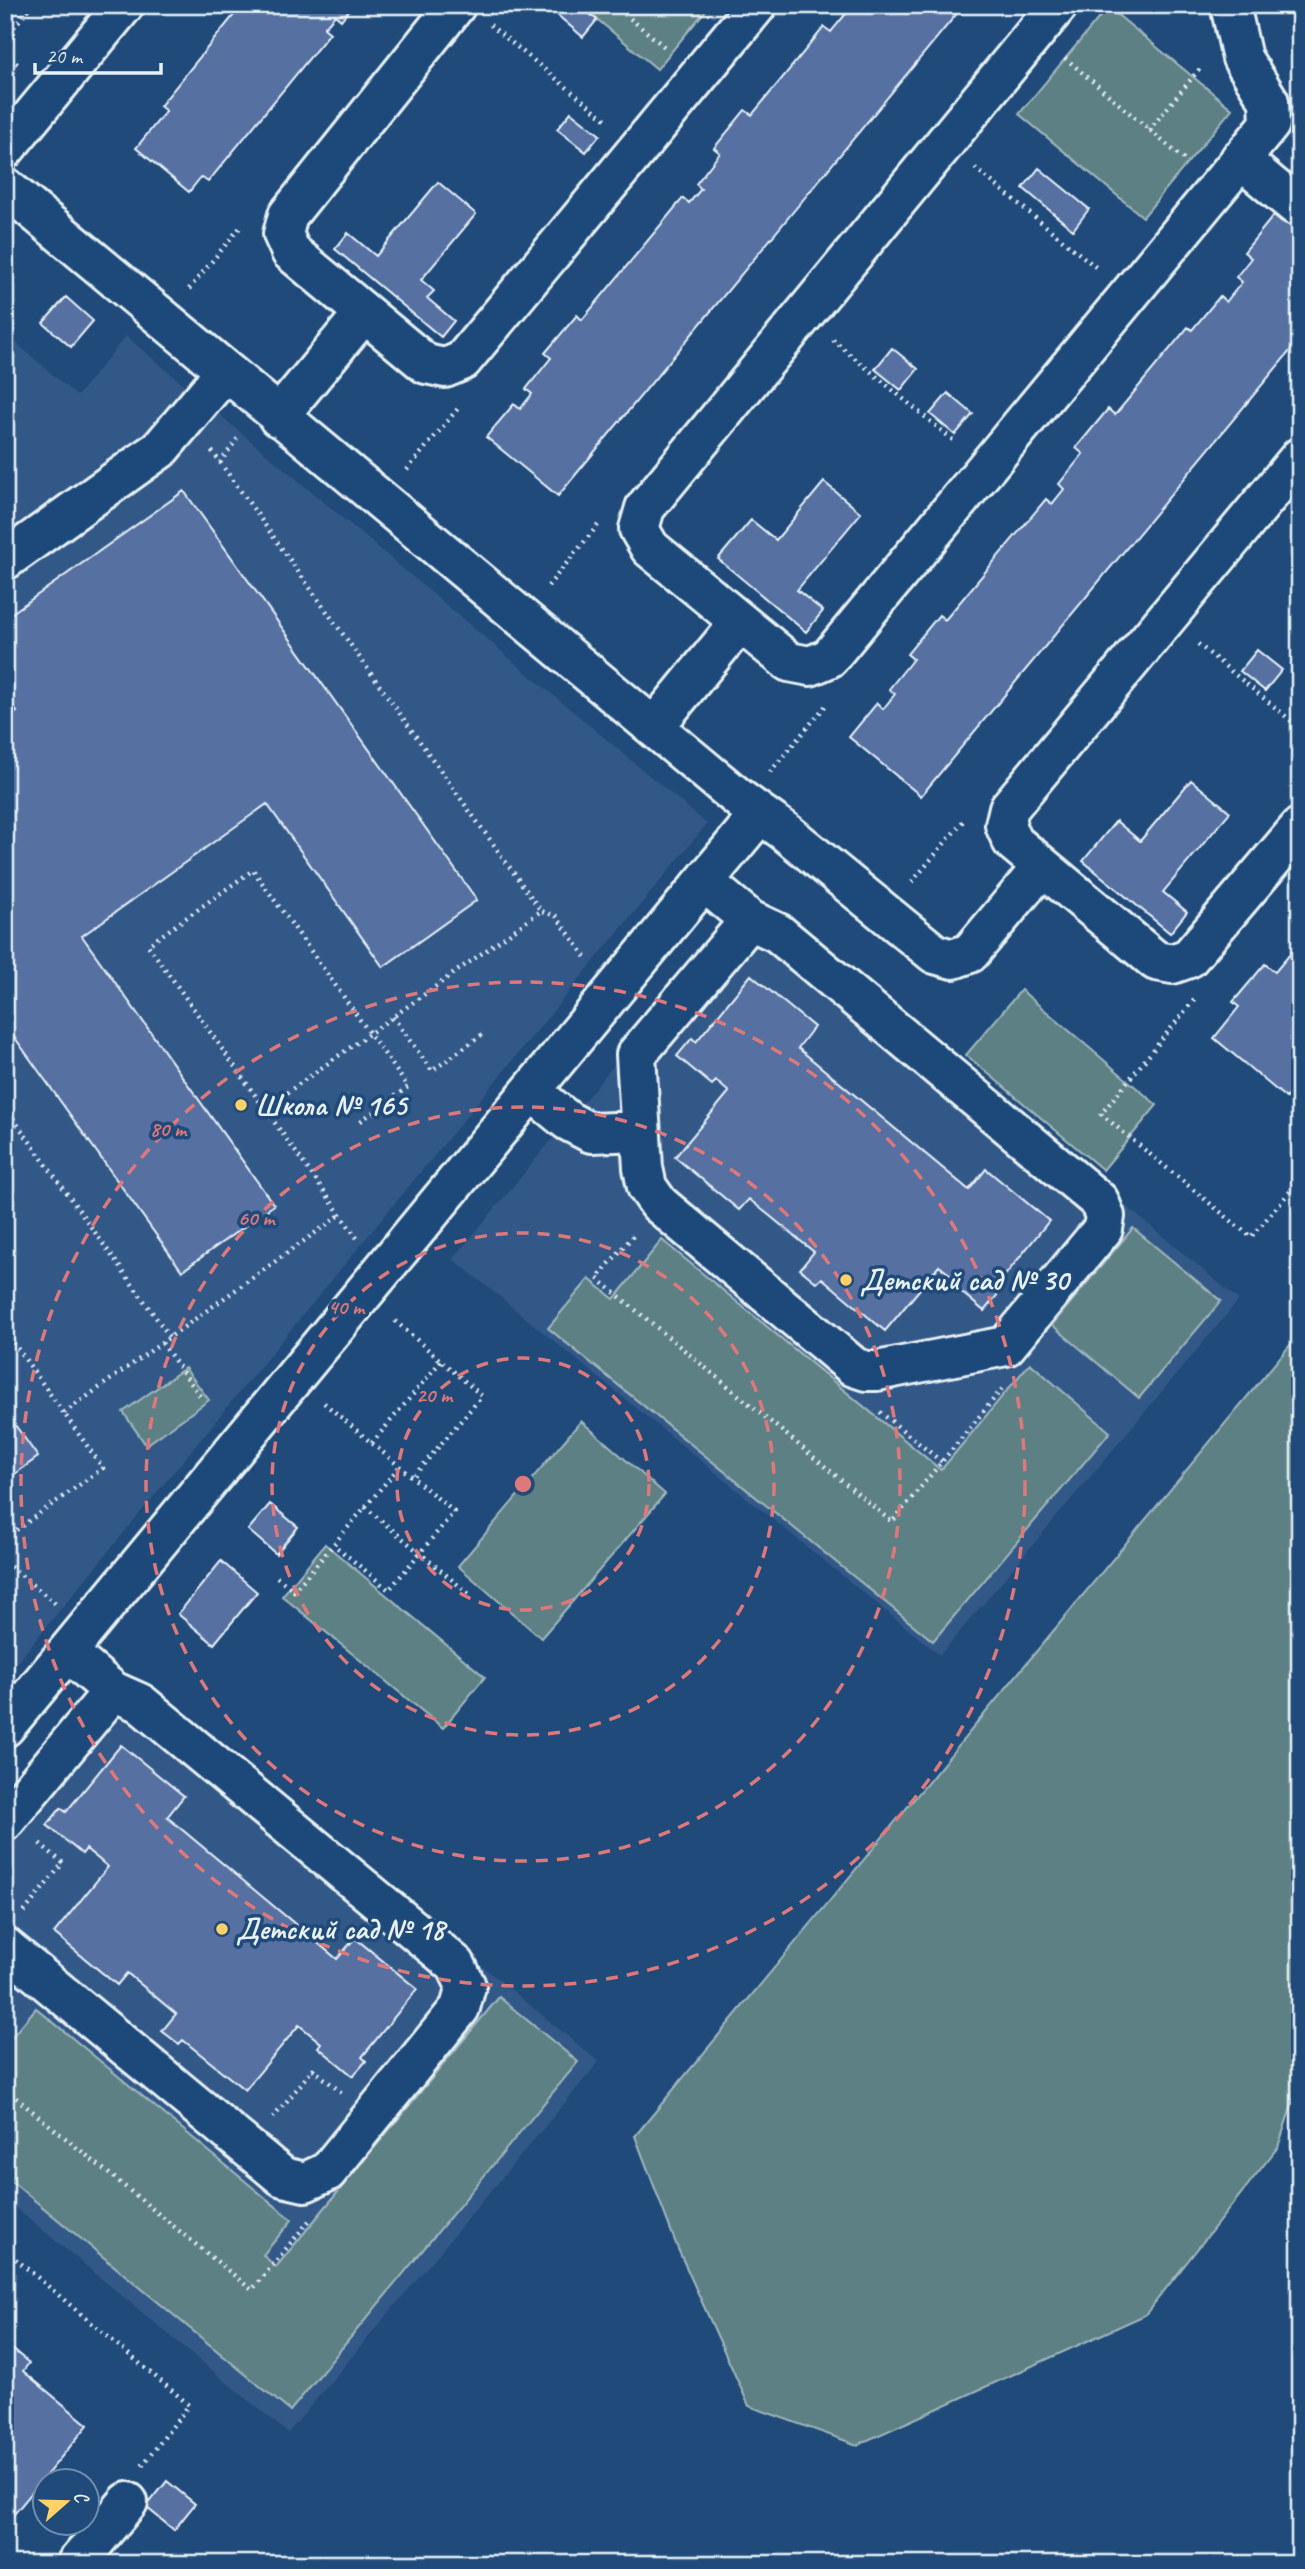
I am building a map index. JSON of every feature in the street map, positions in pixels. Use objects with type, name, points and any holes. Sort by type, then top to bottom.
[{"type":"lane","points":[[5,149],[124,5]]},
{"type":"lane","points":[[472,14],[288,215],[283,234],[291,252],[364,313],[426,364],[445,368],[462,361],[757,5]]},
{"type":"lane","points":[[1047,19],[645,509],[639,528],[650,548],[789,662],[810,666],[829,658],[1270,124],[1269,101],[1242,58],[1236,10]]},
{"type":"lane","points":[[1228,173],[1295,205]]},
{"type":"lane","points":[[5,187],[759,815],[783,830],[935,954],[953,959],[970,953],[1042,867]]},
{"type":"lane","points":[[278,417],[364,313]]},
{"type":"lane","points":[[5,560],[160,449],[225,372]]},
{"type":"lane","points":[[1300,457],[1009,808],[1005,825],[1012,841],[1042,867],[1156,961],[1172,964],[1189,958],[1300,827]]},
{"type":"lane","points":[[654,727],[740,622]]},
{"type":"lane","points":[[5,1727],[759,815]]},
{"type":"lane","points":[[704,882],[750,920],[778,933],[1099,1201],[1105,1216],[1103,1229],[1015,1338],[998,1349],[866,1371],[854,1367],[659,1204],[648,1187],[643,1168],[636,1055],[750,920]]},
{"type":"lane","points":[[531,1091],[568,1121],[591,1133],[640,1131]]},
{"type":"lane","points":[[14,1931],[248,2148],[282,2177],[305,2182],[327,2172],[460,2008],[466,1986],[456,1965],[140,1703],[113,1691],[77,1641]]},
{"type":"lane","points":[[7,1819],[113,1691]]},
{"type":"lane","points":[[76,2564],[128,2502]]},
{"type":"path","points":[[5,38],[32,5]]},
{"type":"path","points":[[614,5],[671,52]]},
{"type":"path","points":[[1150,130],[1210,56],[1236,10]]},
{"type":"path","points":[[472,14],[639,148]]},
{"type":"path","points":[[1047,19],[1150,130],[1228,173]]},
{"type":"path","points":[[946,143],[1128,294]]},
{"type":"path","points":[[804,316],[986,467]]},
{"type":"path","points":[[187,416],[541,911],[556,916],[611,994]]},
{"type":"path","points":[[1167,617],[1300,728]]},
{"type":"path","points":[[358,1124],[408,1087],[253,870],[148,945],[381,1272]]},
{"type":"path","points":[[264,1109],[541,911]]},
{"type":"path","points":[[393,1017],[432,1070],[483,1034]]},
{"type":"path","points":[[1129,1080],[1101,1114],[1251,1237],[1300,1180]]},
{"type":"path","points":[[5,1107],[170,1337]]},
{"type":"path","points":[[659,1204],[597,1278],[892,1522],[1012,1377],[998,1349]]},
{"type":"path","points":[[64,1413],[340,1215]]},
{"type":"path","points":[[394,1320],[482,1396],[412,1478]]},
{"type":"path","points":[[5,1331],[103,1468],[5,1538]]},
{"type":"path","points":[[162,1343],[200,1396]]},
{"type":"path","points":[[371,1443],[441,1361]]},
{"type":"path","points":[[866,1371],[859,1395],[942,1462]]},
{"type":"path","points":[[315,1395],[454,1512],[389,1590],[334,1545]]},
{"type":"path","points":[[277,1577],[294,1591],[399,1467]]},
{"type":"path","points":[[365,1507],[469,1594]]},
{"type":"path","points":[[5,1562],[77,1641]]},
{"type":"path","points":[[7,1819],[63,1863],[14,1931]]},
{"type":"path","points":[[248,2148],[313,2069],[371,2118]]},
{"type":"path","points":[[5,2089],[251,2290],[310,2221],[305,2182]]},
{"type":"path","points":[[5,2250],[189,2405],[142,2464]]},
{"type":"shaded area","name":"Школа № 165","points":[[5,333],[77,396],[126,336],[707,824],[5,1677]]},
{"type":"shaded area","name":"Детский сад № 30","points":[[754,896],[1239,1300],[940,1655],[453,1259]]},
{"type":"shaded area","name":"Детский сад № 18","points":[[115,1664],[599,2062],[288,2433],[5,2199],[5,1797]]},
{"type":"green space","points":[[580,5],[710,5],[657,69]]},
{"type":"green space","points":[[1108,7],[1232,109],[1143,217],[1019,114]]},
{"type":"green space","points":[[1021,990],[1157,1105],[1103,1170],[966,1055]]},
{"type":"green space","points":[[1133,1228],[1221,1301],[1139,1398],[1052,1325]]},
{"type":"green space","points":[[662,1240],[941,1470],[1030,1363],[1110,1432],[933,1641],[548,1328],[589,1279],[614,1299]]},
{"type":"green space","points":[[1300,1333],[1300,2080],[1278,2147],[1145,2315],[857,2445],[749,2406],[678,2249],[635,2136]]},
{"type":"green space","points":[[185,1368],[209,1400],[146,1445],[123,1412]]},
{"type":"green space","points":[[581,1421],[665,1494],[541,1638],[458,1566]]},
{"type":"green space","points":[[325,1544],[485,1677],[443,1728],[282,1596]]},
{"type":"green space","points":[[499,1997],[578,2062],[290,2411],[5,2176],[5,2045],[36,2008],[292,2220],[263,2255],[276,2267]]},
{"type":"building","points":[[242,5],[353,5],[341,20],[335,15],[324,28],[330,33],[208,182],[201,177],[189,192],[136,148],[166,111],[160,106]]},
{"type":"building","points":[[561,5],[579,5],[597,20],[583,37],[555,13]]},
{"type":"building","points":[[853,5],[964,5],[558,496],[486,437],[514,404],[520,409],[532,394],[526,389],[551,358],[545,353],[577,315],[582,320],[683,198],[689,203],[701,189],[696,184],[720,153],[714,148],[745,110],[752,115],[824,27],[831,32]]},
{"type":"building","points":[[1286,5],[1300,5],[1300,17]]},
{"type":"building","points":[[571,112],[600,135],[586,152],[557,129]]},
{"type":"building","points":[[1039,168],[1089,209],[1073,230],[1023,188]]},
{"type":"building","points":[[438,182],[476,214],[421,280],[434,291],[427,298],[454,321],[441,337],[335,249],[348,233],[376,256]]},
{"type":"building","points":[[1300,199],[1300,339],[921,796],[849,737],[877,703],[883,709],[895,694],[889,689],[913,659],[907,654],[939,615],[945,620],[1046,499],[1052,504],[1064,489],[1059,484],[1083,454],[1076,448],[1108,409],[1115,415],[1188,327],[1192,330],[1220,296],[1226,302],[1242,282],[1236,277],[1251,258],[1244,252],[1274,215],[1281,221]]},
{"type":"building","points":[[66,297],[93,321],[71,347],[43,323]]},
{"type":"building","points":[[892,348],[918,369],[901,390],[875,369]]},
{"type":"building","points":[[948,393],[973,414],[955,435],[930,414]]},
{"type":"building","points":[[824,482],[861,513],[797,590],[823,611],[806,632],[718,559],[751,520],[776,540]]},
{"type":"building","points":[[184,491],[477,900],[383,967],[267,804],[82,936],[274,1205],[182,1271],[5,1024],[5,720],[17,712],[5,696],[5,618]]},
{"type":"building","points":[[1257,650],[1282,670],[1265,691],[1240,671]]},
{"type":"building","points":[[1191,780],[1230,812],[1163,892],[1187,912],[1170,933],[1083,861],[1116,821],[1140,841]]},
{"type":"building","points":[[1300,942],[1300,1082],[1286,1098],[1214,1038],[1239,1007],[1233,1002],[1265,964],[1275,972]]},
{"type":"building","points":[[751,975],[814,1027],[798,1048],[969,1190],[986,1169],[1049,1221],[994,1289],[999,1293],[984,1311],[948,1281],[952,1276],[939,1266],[885,1331],[822,1278],[817,1283],[800,1269],[814,1252],[749,1199],[739,1210],[675,1157],[729,1092],[716,1081],[712,1085],[677,1056],[692,1038],[696,1042]]},
{"type":"building","points":[[5,1411],[38,1457],[5,1481]]},
{"type":"building","points":[[270,1504],[298,1527],[276,1554],[248,1530]]},
{"type":"building","points":[[221,1561],[257,1592],[214,1644],[178,1614]]},
{"type":"building","points":[[121,1745],[184,1796],[167,1817],[337,1959],[355,1938],[417,1989],[362,2057],[366,2061],[353,2076],[318,2047],[321,2043],[299,2025],[245,2090],[183,2040],[179,2044],[162,2031],[176,2014],[127,1973],[117,1985],[54,1933],[108,1867],[86,1849],[82,1854],[47,1825],[61,1808],[66,1812]]},
{"type":"building","points":[[5,2343],[29,2363],[23,2371],[88,2425],[52,2468],[32,2468],[32,2492],[5,2525]]},
{"type":"building","points":[[167,2481],[195,2504],[174,2530],[146,2507]]},
{"type":"place","name":"Школа № 165","points":[[241,1105]]},
{"type":"place","name":"Детский сад № 30","points":[[846,1280]]},
{"type":"place","name":"Детский сад № 18","points":[[222,1929]]}]
